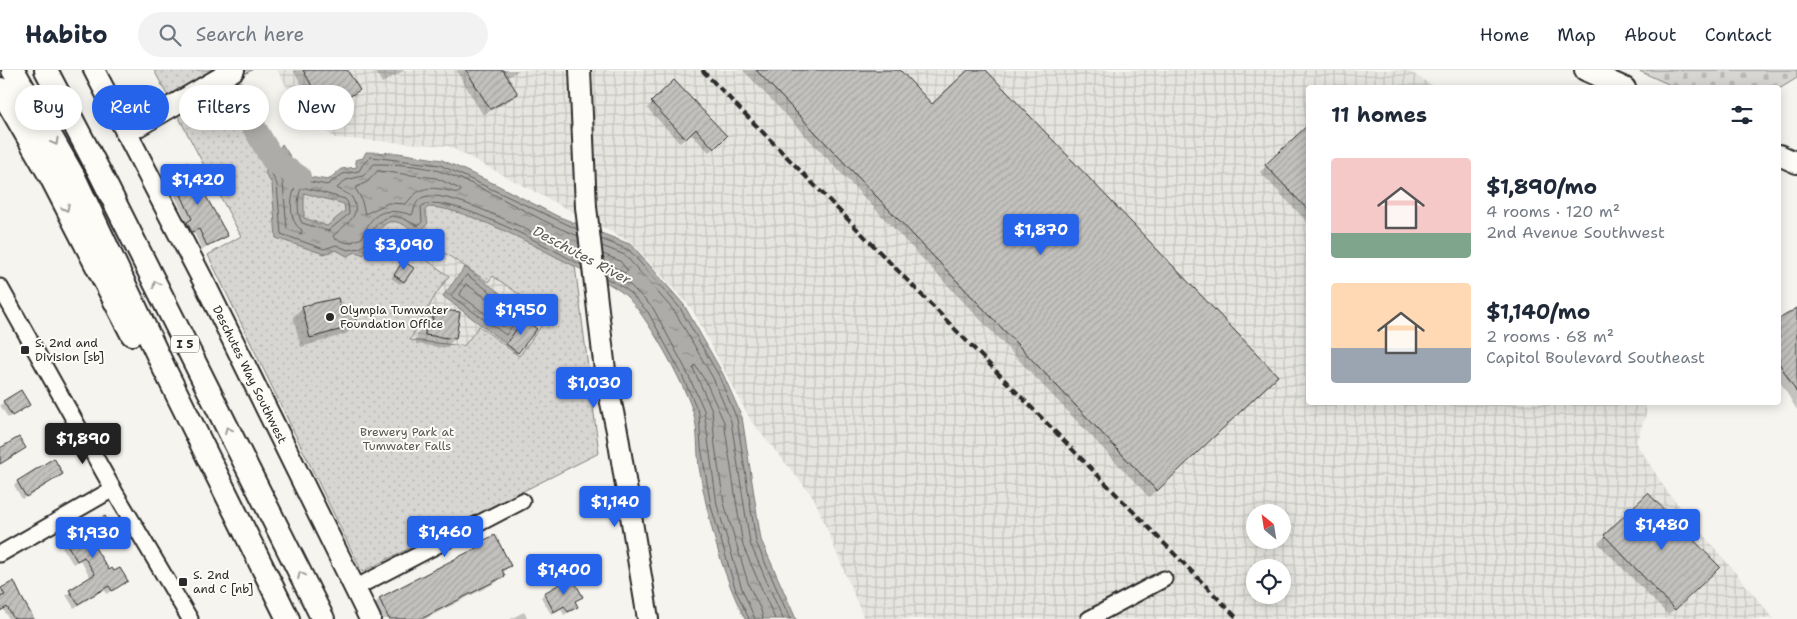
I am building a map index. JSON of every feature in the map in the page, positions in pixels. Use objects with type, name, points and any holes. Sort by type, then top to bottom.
[{"type":"highway","name":"I 5","points":[[13,70],[74,177],[163,366],[288,619]]},
{"type":"highway","name":"I 5","points":[[46,70],[100,173],[322,619]]},
{"type":"highway","points":[[0,89],[51,178],[279,619]]},
{"type":"main road","name":"Deschutes Way Southwest","points":[[94,70],[215,304],[370,619]]},
{"type":"main road","points":[[126,133],[234,70]]},
{"type":"main road","points":[[580,70],[586,207],[606,379],[617,431],[648,619]]},
{"type":"main road","points":[[1585,70],[1618,85]]},
{"type":"main road","points":[[1781,156],[1797,163]]},
{"type":"street","points":[[2,293],[113,489],[190,619]]},
{"type":"street","points":[[0,554],[113,489]]},
{"type":"street","points":[[355,588],[522,502]]},
{"type":"street","points":[[1089,619],[1164,579]]},
{"type":"shaded area","points":[[277,70],[1407,70],[1432,85],[1306,85],[1306,405],[1644,405],[1647,411],[1636,443],[1666,490],[1774,619],[864,619],[814,498],[751,421],[692,309],[632,243],[448,146],[335,138],[325,130],[354,130],[354,85],[286,85]]},
{"type":"shaded area","points":[[412,231],[487,282],[493,275],[536,307],[545,321],[519,357],[479,326],[464,346],[410,340],[436,294],[449,276],[403,242]]},
{"type":"green space","name":"Brewery Park at Tumwater Falls","points":[[154,70],[252,70],[230,82],[232,85],[179,85],[179,118],[169,99],[169,85],[162,85]]},
{"type":"green space","points":[[1637,70],[1797,70],[1797,78],[1781,88],[1781,85],[1670,85]]},
{"type":"green space","name":"Brewery Park at Tumwater Falls","points":[[185,130],[256,130],[273,160],[303,180],[422,186],[573,250],[599,453],[362,572],[208,255],[241,236]],"holes":[[[412,231],[488,282],[493,276],[536,306],[537,315],[545,321],[519,356],[479,326],[464,346],[410,340],[436,294],[449,276],[403,243]]]},
{"type":"water","points":[[282,144],[303,176],[328,180],[341,169],[357,167],[355,160],[363,158],[366,152],[398,153],[442,160],[497,185],[557,216],[632,245],[684,305],[723,374],[742,417],[761,540],[796,619],[745,619],[722,564],[711,526],[699,467],[697,434],[690,402],[654,333],[633,303],[624,294],[598,278],[505,231],[472,217],[441,208],[428,207],[425,210],[428,223],[419,234],[397,222],[387,223],[382,227],[364,255],[356,252],[347,256],[336,250],[324,254],[276,238],[272,184],[265,173]],"holes":[[[304,193],[344,204],[345,211],[327,226],[304,218]]]},
{"type":"water","points":[[465,267],[528,314],[506,344],[443,296]]},
{"type":"building","points":[[303,70],[347,70],[360,90],[354,94],[354,85],[311,85]]},
{"type":"building","points":[[466,70],[503,70],[518,94],[490,109]]},
{"type":"building","points":[[756,70],[900,70],[932,104],[968,70],[986,70],[1278,376],[1157,491]]},
{"type":"building","points":[[674,80],[727,136],[714,149],[696,129],[686,139],[651,102]]},
{"type":"building","points":[[1306,127],[1306,208],[1265,165]]},
{"type":"building","points":[[187,162],[228,236],[207,246],[199,229],[192,232],[187,222],[192,219],[170,170]]},
{"type":"building","points":[[403,261],[414,268],[404,282],[394,275]]},
{"type":"building","name":"Olympia Tumwater Foundation Office","points":[[338,298],[341,309],[353,306],[357,325],[310,338],[302,306]]},
{"type":"building","points":[[1797,308],[1797,393],[1781,366],[1781,318]]},
{"type":"building","points":[[434,309],[460,312],[456,339],[425,335],[426,323],[432,323]]},
{"type":"building","points":[[524,319],[537,329],[518,353],[506,344]]},
{"type":"building","points":[[21,390],[30,405],[12,416],[3,401]]},
{"type":"building","points":[[19,437],[26,448],[0,464],[0,448]]},
{"type":"building","points":[[54,458],[63,474],[26,497],[17,481]]},
{"type":"building","points":[[1648,493],[1720,567],[1675,610],[1604,535]]},
{"type":"building","points":[[105,516],[115,533],[94,546],[109,570],[112,568],[114,571],[120,568],[128,581],[112,591],[109,586],[78,604],[69,590],[95,574],[84,557],[77,561],[62,536],[80,526],[82,529]]},
{"type":"building","points":[[495,535],[511,566],[502,570],[505,576],[421,619],[389,619],[379,598],[482,545],[480,542]]},
{"type":"building","points":[[572,577],[583,597],[575,601],[578,607],[568,612],[564,606],[554,612],[544,593]]},
{"type":"building","points":[[14,581],[34,619],[14,619],[7,607],[0,611],[0,597],[5,595],[1,588]]},
{"type":"waterway","name":"Deschutes River","points":[[221,70],[273,160],[299,177]]},
{"type":"railway","points":[[702,70],[1238,619]]},
{"type":"place","name":"Olympia Tumwater Foundation Office","points":[[330,317]]},
{"type":"place","name":"S. 2nd and Division [sb]","points":[[25,350]]},
{"type":"place","name":"S. 2nd and C [nb]","points":[[183,582]]}]
